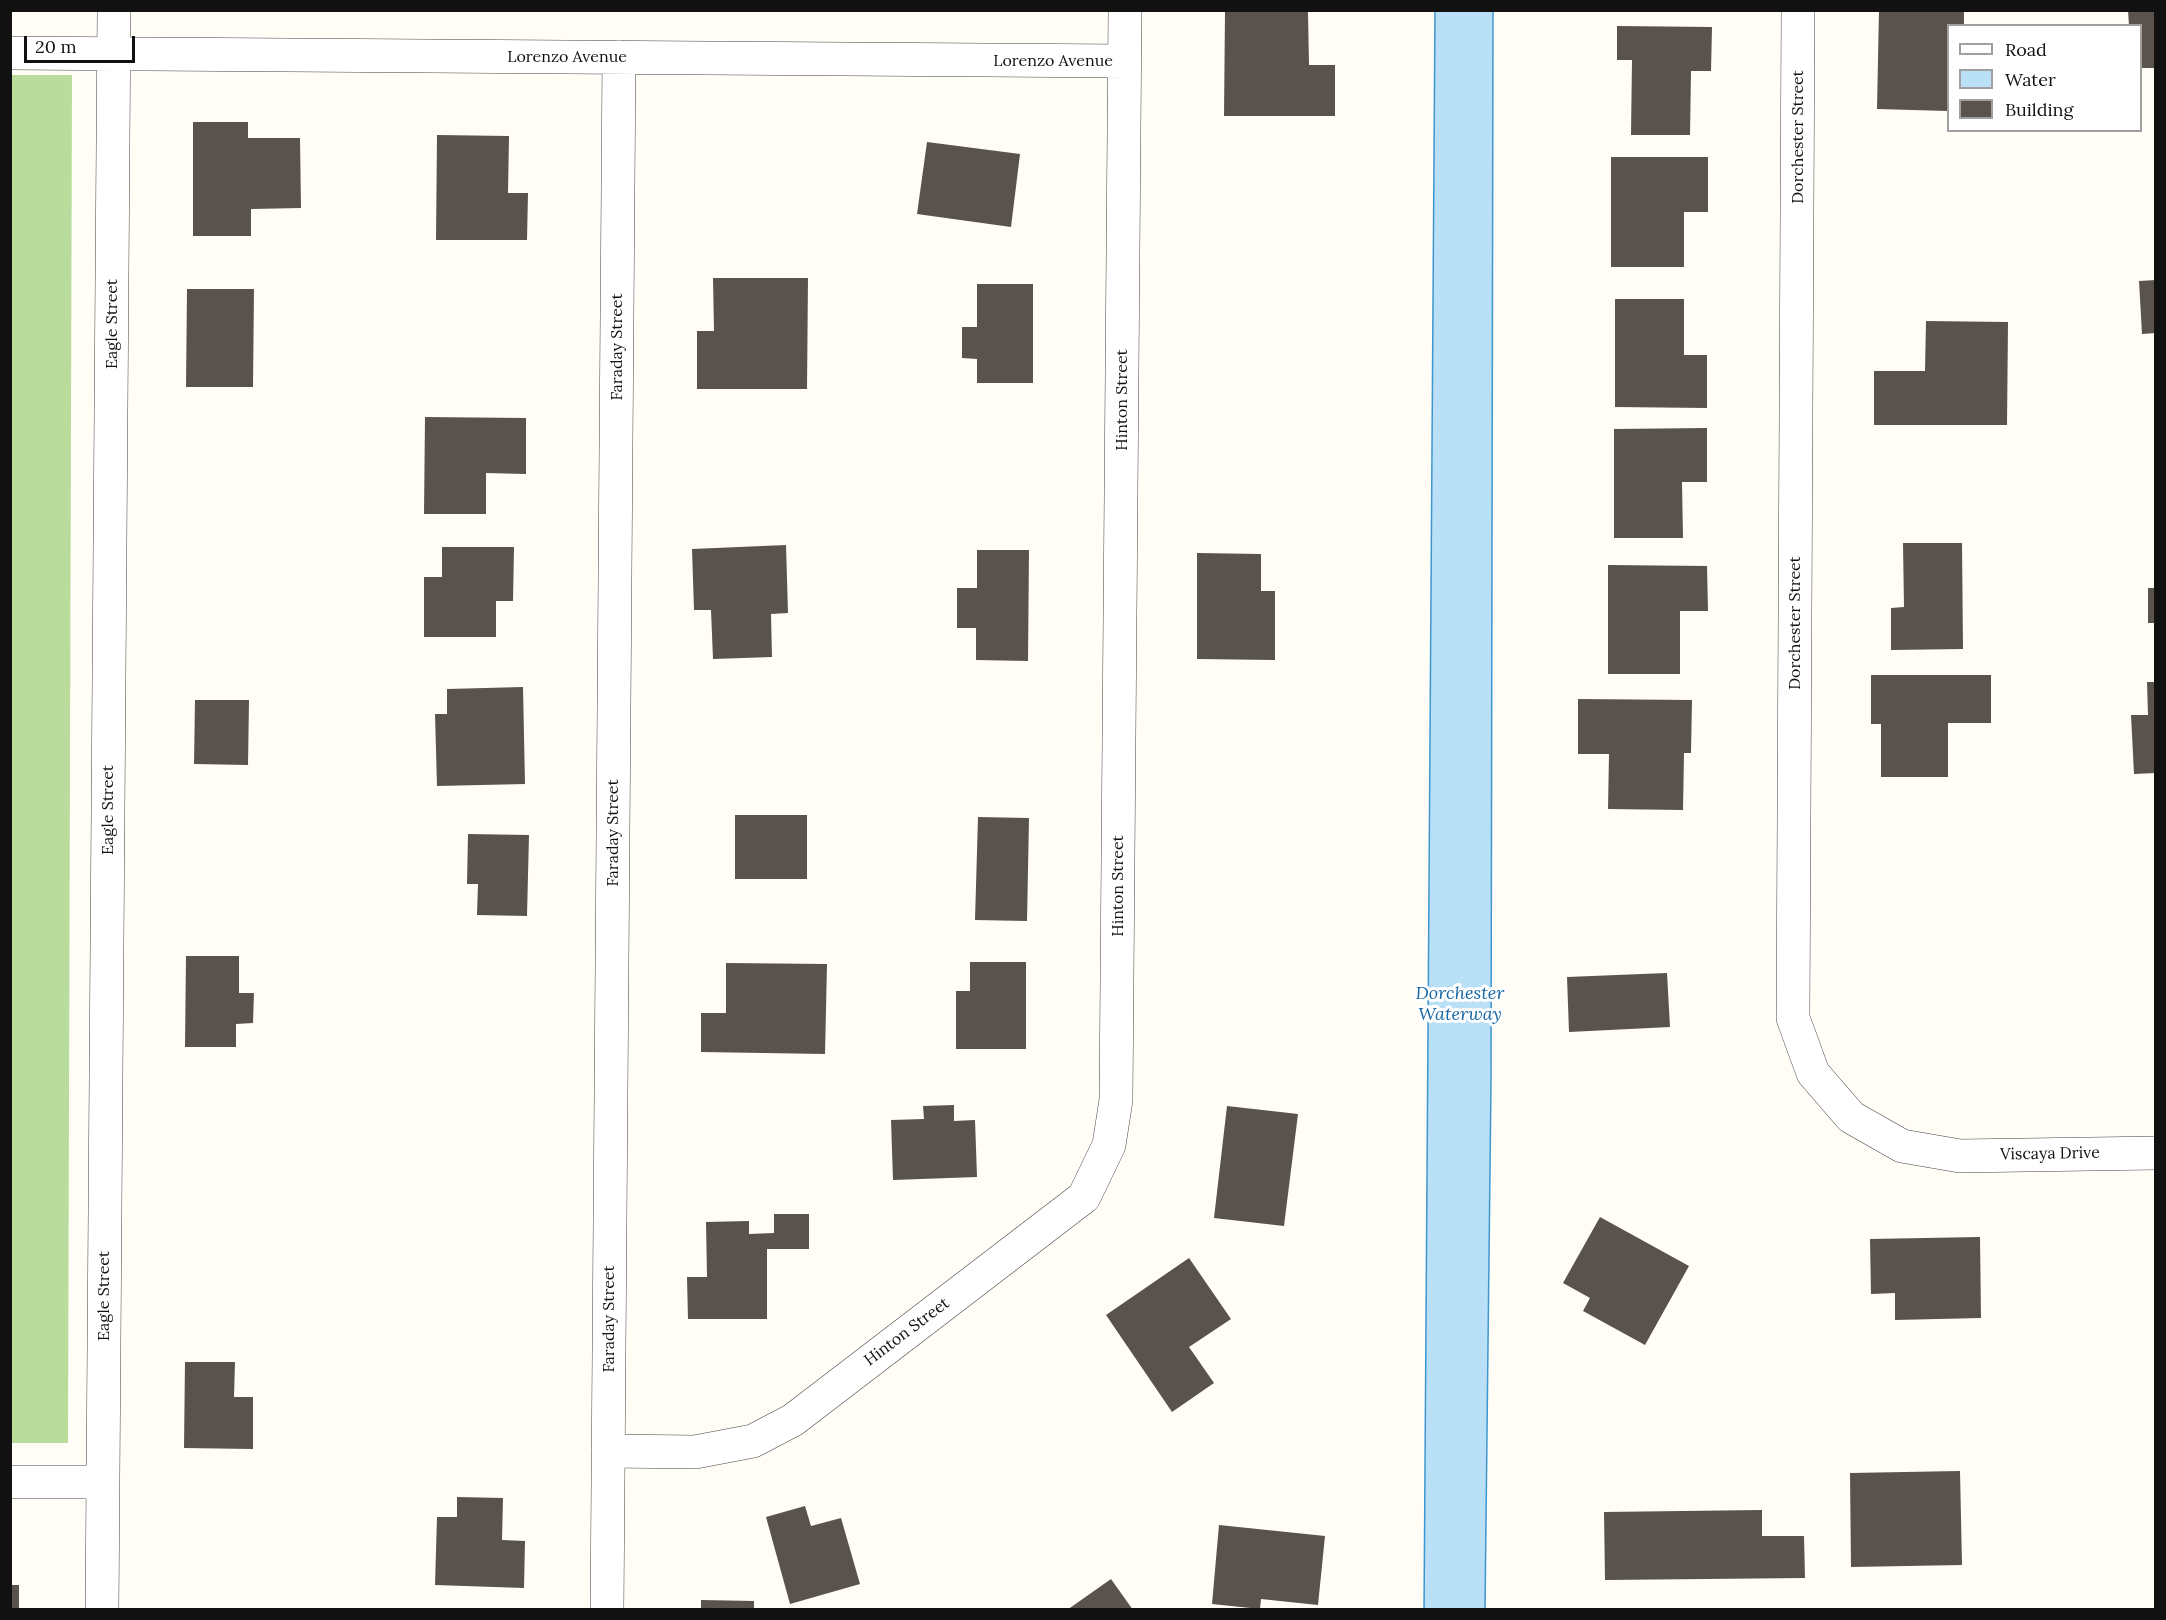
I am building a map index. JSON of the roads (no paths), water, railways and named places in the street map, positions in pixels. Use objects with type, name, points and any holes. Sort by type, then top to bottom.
[{"type":"street","name":"Eagle Street","points":[[102,1610],[114,10]]},
{"type":"street","name":"Hinton Street","points":[[608,1451],[695,1452],[753,1441],[793,1420],[1084,1197],[1109,1145],[1116,1100],[1125,10]]},
{"type":"street","name":"Dorchester Street","points":[[1798,10],[1792,1018],[1813,1073],[1851,1117],[1902,1146],[1944,1153]]},
{"type":"street","name":"Lorenzo Avenue","points":[[10,53],[1124,61]]},
{"type":"street","name":"Faraday Street","points":[[607,1610],[619,57]]},
{"type":"street","name":"Viscaya Drive","points":[[1944,1153],[1960,1156],[2156,1153]]},
{"type":"street","points":[[10,1482],[103,1482]]},
{"type":"water","name":"Dorchester Waterway","points":[[1493,10],[1491,1082],[1485,1609],[1424,1610],[1435,11]]}]
